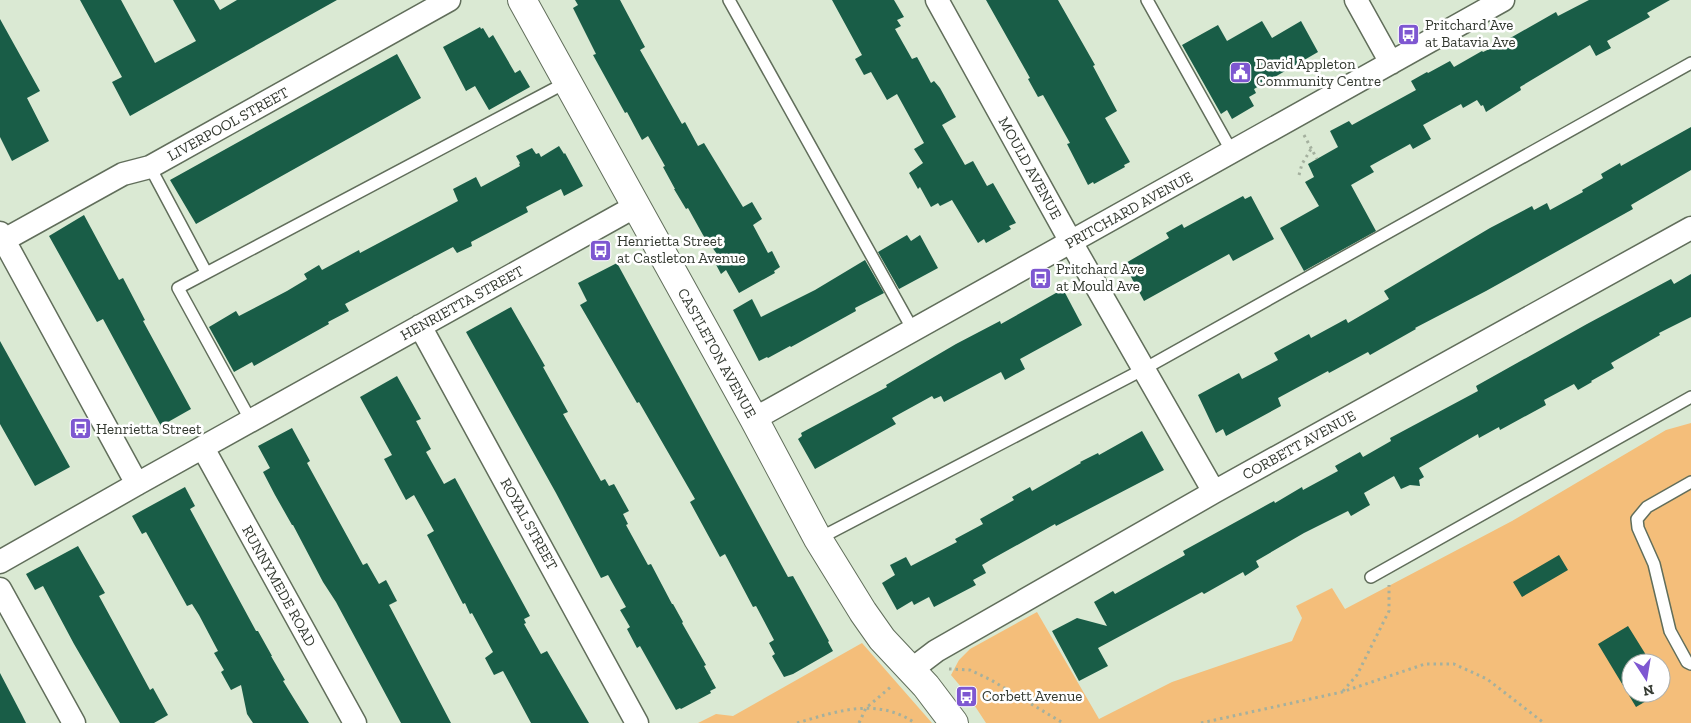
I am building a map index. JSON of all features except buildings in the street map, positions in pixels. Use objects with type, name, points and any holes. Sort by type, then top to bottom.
[{"type":"street","name":"LIVERPOOL STREET","points":[[2,237],[123,174],[150,167],[449,0]]},
{"type":"street","name":"CASTLETON AVENUE","points":[[522,0],[754,418],[818,539],[863,612],[882,638],[926,686],[954,723]]},
{"type":"street","name":"MOULD AVENUE","points":[[938,0],[1071,242],[1214,492]]},
{"type":"street","points":[[1356,0],[1391,63]]},
{"type":"street","name":"PRITCHARD AVENUE","points":[[754,418],[1503,0]]},
{"type":"street","name":"HENRIETTA STREET","points":[[0,562],[636,206]]},
{"type":"street","name":"CORBETT AVENUE","points":[[911,670],[936,650],[1214,492],[1691,228]]},
{"type":"street","points":[[2,237],[137,484]]},
{"type":"street","name":"ROYAL STREET","points":[[420,326],[637,723]]},
{"type":"street","name":"RUNNYMEDE ROAD","points":[[203,448],[355,723]]},
{"type":"street","points":[[0,589],[74,723]]},
{"type":"lane","points":[[729,0],[913,330]]},
{"type":"lane","points":[[1147,0],[1232,152]]},
{"type":"lane","points":[[818,539],[1144,369],[1691,63]]},
{"type":"lane","points":[[251,421],[178,288],[567,82]]},
{"type":"lane","points":[[150,167],[206,272]]},
{"type":"lane","points":[[1370,577],[1691,397]]},
{"type":"lane","points":[[1691,482],[1647,507],[1637,519],[1638,528],[1654,564],[1670,631],[1687,662],[1691,664]]},
{"type":"path","points":[[1302,132],[1317,159]]},
{"type":"path","points":[[1299,175],[1302,164],[1311,149]]},
{"type":"path","points":[[1342,692],[1356,676],[1389,611],[1389,566]]},
{"type":"path","points":[[1200,723],[1342,692],[1425,664],[1454,664],[1487,679],[1544,723]]},
{"type":"path","points":[[859,723],[866,708],[911,670],[970,670],[991,680],[1063,723]]},
{"type":"path","points":[[797,723],[827,714],[866,708],[891,710],[915,723]]},
{"type":"shaded area","points":[[1691,423],[1691,723],[986,723],[967,694],[951,675],[959,660],[970,649],[1037,612],[1099,719],[1172,682],[1292,641],[1302,618],[1296,606],[1332,588],[1345,609],[1512,521],[1666,430]]},
{"type":"shaded area","points":[[862,643],[932,723],[698,723],[716,714],[733,716]]},
{"type":"place","name":"Pritchard Ave at Batavia Ave","points":[[1409,34]]},
{"type":"place","name":"David Appleton Community Centre","points":[[1240,73]]},
{"type":"place","name":"Henrietta Street at Castleton Avenue","points":[[601,250]]},
{"type":"place","name":"Pritchard Ave at Mould Ave","points":[[1040,278]]},
{"type":"place","name":"Henrietta Street","points":[[80,429]]},
{"type":"place","name":"Corbett Avenue","points":[[966,696]]}]
